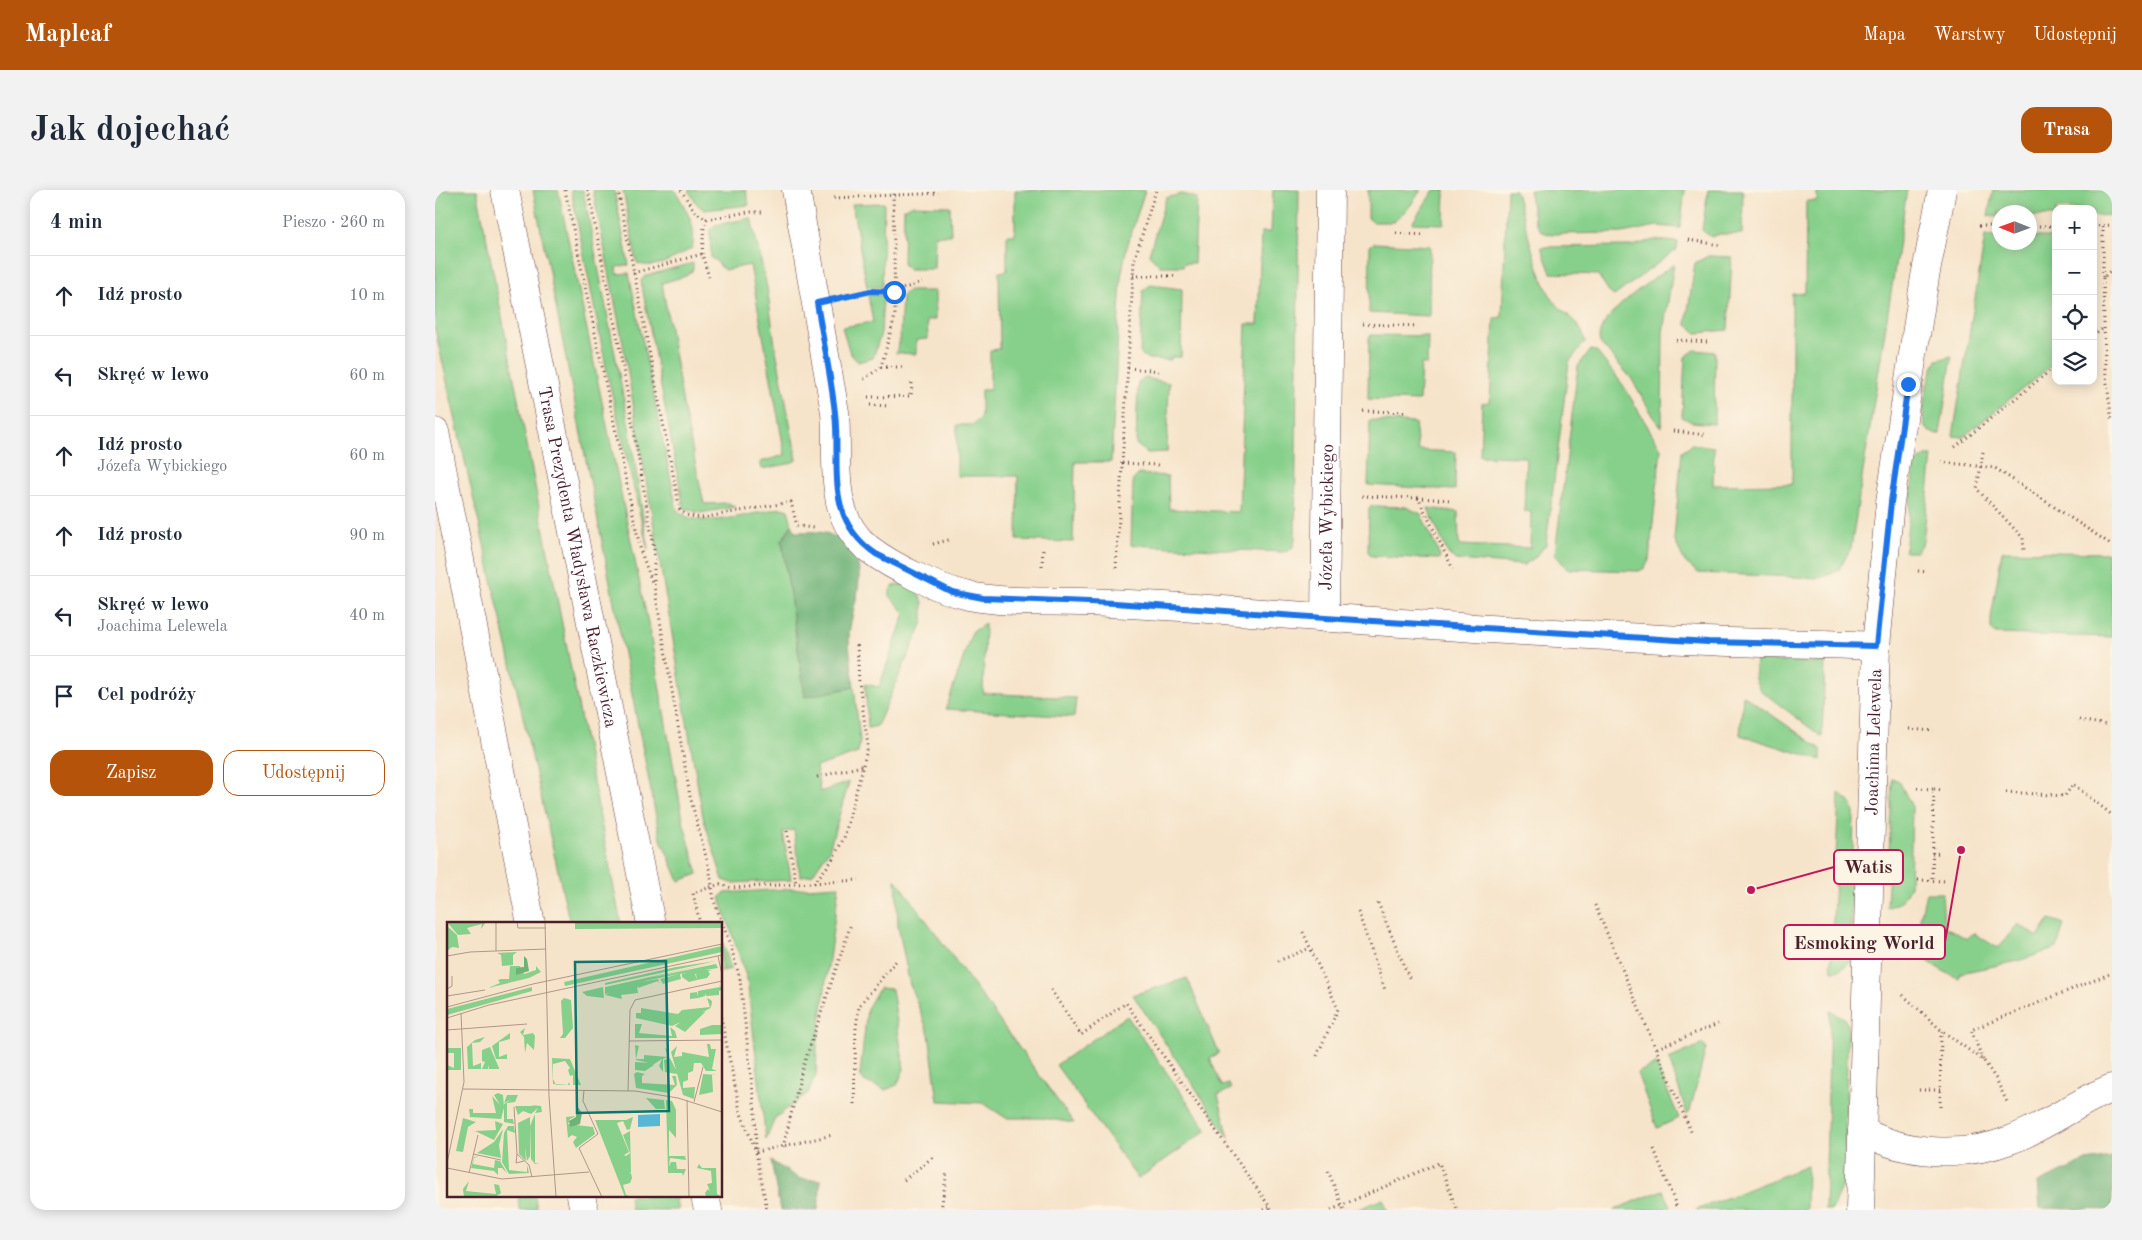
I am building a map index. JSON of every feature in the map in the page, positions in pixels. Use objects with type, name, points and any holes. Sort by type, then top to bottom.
[{"type":"street","name":"Trasa Prezydenta Władysława Raczkiewicza","points":[[505,190],[651,922]]},
{"type":"street","name":"Józefa Wybickiego","points":[[1325,618],[1328,563],[1330,190]]},
{"type":"street","name":"Joachima Lelewela","points":[[1861,1210],[1876,646],[1892,493],[1925,277],[1942,190]]},
{"type":"street","points":[[798,200],[835,412],[837,440],[835,478],[840,504],[849,525],[866,547],[876,554],[952,592],[991,599],[1115,603],[1708,642],[1876,646]]},
{"type":"street","points":[[435,432],[531,922]]},
{"type":"street","points":[[1862,1131],[1879,1141],[1896,1145],[1927,1151],[1960,1152],[1987,1147],[2022,1134],[2112,1088]]},
{"type":"path","points":[[565,190],[641,552],[654,585]]},
{"type":"path","points":[[588,190],[619,345],[654,549],[654,585],[690,796],[714,901],[722,922]]},
{"type":"path","points":[[618,190],[680,510],[686,515],[701,518],[791,502],[797,526],[821,527]]},
{"type":"path","points":[[681,190],[695,212],[707,219],[748,212],[798,200],[821,200],[893,192],[939,193]]},
{"type":"path","points":[[1117,550],[1134,261],[1156,190]]},
{"type":"path","points":[[881,367],[895,316],[893,192]]},
{"type":"path","points":[[707,219],[704,226],[702,254],[709,277]]},
{"type":"path","points":[[2097,226],[2112,225]]},
{"type":"path","points":[[1979,226],[1992,226]]},
{"type":"path","points":[[2037,226],[2052,226]]},
{"type":"path","points":[[2103,226],[2105,368],[2112,422]]},
{"type":"path","points":[[1396,233],[1421,235]]},
{"type":"path","points":[[1688,240],[1720,245]]},
{"type":"path","points":[[633,273],[702,254]]},
{"type":"path","points":[[2103,278],[2112,269]]},
{"type":"path","points":[[1133,276],[1175,276]]},
{"type":"path","points":[[817,303],[871,291],[894,292],[922,282]]},
{"type":"path","points":[[1360,324],[1418,326]]},
{"type":"path","points":[[2097,333],[2105,327]]},
{"type":"path","points":[[1676,340],[1708,342]]},
{"type":"path","points":[[861,382],[881,367],[905,367]]},
{"type":"path","points":[[1128,368],[1162,371]]},
{"type":"path","points":[[1955,447],[2052,369]]},
{"type":"path","points":[[867,397],[911,396],[912,383],[916,383]]},
{"type":"path","points":[[866,405],[889,406]]},
{"type":"path","points":[[1360,411],[1407,412]]},
{"type":"path","points":[[1673,431],[1706,435]]},
{"type":"path","points":[[1983,452],[1977,489],[2023,538],[2024,551]]},
{"type":"path","points":[[1122,462],[1158,465]]},
{"type":"path","points":[[1941,462],[1995,468],[2112,545]]},
{"type":"path","points":[[1359,496],[1451,500]]},
{"type":"path","points":[[1418,498],[1453,569]]},
{"type":"path","points":[[926,544],[935,544],[952,539]]},
{"type":"path","points":[[814,883],[831,862],[844,838],[868,746],[859,682],[857,644]]},
{"type":"path","points":[[2079,720],[2107,725]]},
{"type":"path","points":[[1901,728],[1933,731]]},
{"type":"path","points":[[817,777],[862,766]]},
{"type":"path","points":[[2006,792],[2065,796],[2073,784],[2112,815]]},
{"type":"path","points":[[1917,788],[1942,790]]},
{"type":"path","points":[[1932,880],[1934,789]]},
{"type":"path","points":[[787,831],[796,884]]},
{"type":"path","points":[[1932,854],[1940,853]]},
{"type":"path","points":[[700,922],[693,893],[719,884],[732,888],[859,880]]},
{"type":"path","points":[[1918,880],[1947,881]]},
{"type":"path","points":[[1378,903],[1410,980]]},
{"type":"path","points":[[1595,904],[1692,1134]]},
{"type":"path","points":[[1358,912],[1385,990]]},
{"type":"path","points":[[783,1147],[802,1070],[851,924]]},
{"type":"path","points":[[723,925],[740,979],[755,1111],[757,1152],[767,1210]]},
{"type":"path","points":[[1303,932],[1338,1010],[1316,1058]]},
{"type":"path","points":[[1279,961],[1310,948]]},
{"type":"path","points":[[853,1104],[856,1028],[859,1006],[896,961]]},
{"type":"path","points":[[2022,1134],[1996,1079],[1984,1062],[1971,1030],[2112,973]]},
{"type":"path","points":[[1051,990],[1081,1036],[1126,1003],[1271,1208],[1264,1210]]},
{"type":"path","points":[[1900,993],[1941,1030],[1984,1062]]},
{"type":"path","points":[[1657,1048],[1718,1024]]},
{"type":"path","points":[[723,1027],[740,1111],[757,1152]]},
{"type":"path","points":[[1940,1107],[1941,1030]]},
{"type":"path","points":[[1919,1090],[1940,1090]]},
{"type":"path","points":[[757,1152],[833,1135]]},
{"type":"path","points":[[1654,1149],[1677,1208]]},
{"type":"path","points":[[904,1180],[933,1157]]},
{"type":"path","points":[[1331,1210],[1439,1163],[1457,1210]]},
{"type":"path","points":[[941,1210],[947,1171]]},
{"type":"path","points":[[1328,1171],[1344,1210]]},
{"type":"green space","points":[[435,190],[477,190],[621,922],[570,922],[435,329]]},
{"type":"green space","points":[[533,190],[558,190],[649,628],[684,825],[698,874],[679,881],[660,837]]},
{"type":"green space","points":[[571,190],[583,190],[630,431],[648,550],[608,377]]},
{"type":"green space","points":[[593,190],[614,190],[629,265],[617,267],[617,274],[629,273],[677,510],[686,516],[698,520],[711,520],[726,519],[781,508],[788,510],[792,524],[782,541],[805,696],[854,687],[860,741],[858,753],[816,767],[820,792],[849,782],[829,850],[812,875],[800,876],[794,830],[783,832],[791,880],[732,883],[723,880],[703,817],[623,344]]},
{"type":"green space","points":[[623,190],[675,190],[692,225],[692,248],[666,262],[651,265],[637,263]]},
{"type":"green space","points":[[688,190],[746,190],[749,205],[704,210],[697,204]]},
{"type":"green space","points":[[1015,190],[1145,190],[1126,250],[1121,277],[1111,462],[1075,462],[1073,542],[1017,540],[1018,476],[957,476],[957,425],[973,425],[981,417],[981,390],[990,390],[990,350],[1000,349],[999,272],[1007,271],[1007,235],[1015,235]]},
{"type":"green space","points":[[1273,190],[1299,190],[1294,544],[1290,550],[1281,552],[1131,545],[1133,480],[1139,474],[1168,476],[1169,509],[1239,512],[1246,324],[1258,324],[1261,232],[1271,232]]},
{"type":"green space","points":[[1368,190],[1421,190],[1410,206],[1394,222],[1373,222],[1368,218]]},
{"type":"green space","points":[[1434,190],[1445,190],[1444,224],[1412,223]]},
{"type":"green space","points":[[1507,190],[1515,190],[1539,272],[1551,297],[1576,323],[1585,342],[1569,362],[1546,544],[1537,556],[1524,565],[1456,560],[1448,554],[1428,508],[1458,512],[1459,545],[1530,548],[1531,512],[1524,511],[1526,457],[1480,456],[1482,403],[1490,402],[1494,318],[1502,317]]},
{"type":"green space","points":[[1529,190],[1685,190],[1680,228],[1657,226],[1622,233],[1551,234],[1544,233],[1536,224]]},
{"type":"green space","points":[[1708,190],[1743,190],[1742,234],[1720,234],[1711,237],[1702,230]]},
{"type":"green space","points":[[1817,190],[1907,190],[1851,548],[1838,571],[1820,578],[1698,573],[1685,562],[1674,539],[1682,451],[1692,444],[1714,447],[1713,485],[1792,484],[1792,294],[1805,293],[1806,201],[1817,201]]},
{"type":"green space","points":[[1993,190],[2112,190],[2112,215],[2097,216],[2097,205],[2052,205],[2052,216],[2037,216],[2037,205],[1992,205],[1992,216],[1988,216]]},
{"type":"green space","points":[[1181,194],[1197,198],[1194,263],[1184,263],[1183,266],[1160,266],[1149,254],[1166,198]]},
{"type":"green space","points":[[884,203],[882,287],[867,287],[852,204]]},
{"type":"green space","points":[[911,205],[950,206],[951,235],[935,235],[934,269],[908,269],[903,264],[904,209]]},
{"type":"green space","points":[[751,218],[767,287],[775,345],[797,460],[788,464],[762,469],[760,462],[785,455],[750,265],[724,270],[711,258],[710,230],[715,225]]},
{"type":"green space","points":[[1985,236],[1992,236],[1992,250],[2037,250],[2037,237],[2052,237],[2052,365],[1963,437],[1953,436]]},
{"type":"green space","points":[[1654,240],[1678,242],[1677,249],[1614,296],[1598,275],[1551,273],[1541,247],[1632,246]]},
{"type":"green space","points":[[1374,243],[1430,246],[1429,316],[1369,313],[1370,246]]},
{"type":"green space","points":[[1708,256],[1732,257],[1728,330],[1697,333],[1686,324],[1695,263]]},
{"type":"green space","points":[[693,263],[693,270],[686,276],[662,283],[684,410],[704,504],[729,503],[735,507],[700,513],[684,508],[641,281],[645,276]]},
{"type":"green space","points":[[1674,264],[1663,332],[1662,427],[1658,424],[1631,378],[1600,343],[1600,333],[1605,322],[1615,310]]},
{"type":"green space","points":[[1151,285],[1182,289],[1181,357],[1171,357],[1171,360],[1148,359],[1140,353],[1143,290]]},
{"type":"green space","points":[[907,291],[935,291],[935,320],[927,320],[928,339],[916,340],[916,354],[896,353],[900,337],[902,296]]},
{"type":"green space","points":[[868,295],[883,295],[881,333],[873,358],[858,362],[850,353],[842,327],[873,322]]},
{"type":"green space","points":[[1371,335],[1428,336],[1427,364],[1421,364],[1419,401],[1368,399],[1369,338]]},
{"type":"green space","points":[[1591,350],[1596,351],[1623,385],[1661,449],[1649,560],[1645,568],[1639,571],[1567,569],[1555,554],[1578,366]]},
{"type":"green space","points":[[1695,350],[1715,352],[1714,424],[1692,422],[1682,417],[1685,357]]},
{"type":"green space","points":[[1952,356],[1940,434],[1934,433],[1926,428],[1923,415],[1928,383],[1937,360]]},
{"type":"green space","points":[[1145,378],[1169,383],[1167,452],[1147,453],[1136,444],[1138,382]]},
{"type":"green space","points":[[1370,420],[1415,423],[1418,450],[1456,452],[1455,490],[1368,485]]},
{"type":"green space","points":[[1926,456],[1932,456],[1923,542],[1916,552],[1905,552],[1914,467],[1917,462]]},
{"type":"green space","points":[[1371,506],[1406,507],[1421,514],[1440,556],[1439,559],[1372,556],[1368,552],[1369,509]]},
{"type":"green space","points":[[792,524],[795,532],[824,533],[836,537],[848,547],[855,557],[859,578],[849,638],[854,687],[805,697],[782,541]]},
{"type":"green space","points":[[2002,551],[2107,553],[2109,573],[2112,577],[2112,637],[1995,634],[1991,628],[1991,618]]},
{"type":"green space","points":[[893,586],[913,586],[923,602],[923,622],[877,726],[868,728],[865,684],[879,687],[905,613],[890,596]]},
{"type":"green space","points":[[985,624],[983,693],[1076,698],[1074,717],[946,709],[972,632]]},
{"type":"green space","points":[[1756,660],[1825,663],[1822,737],[1760,690],[1754,677]]},
{"type":"green space","points":[[1743,695],[1821,749],[1821,760],[1740,735]]},
{"type":"green space","points":[[1892,778],[1899,781],[1912,807],[1910,886],[1901,902],[1887,908]]},
{"type":"green space","points":[[1839,793],[1850,802],[1854,811],[1850,962],[1840,970],[1832,971],[1831,964]]},
{"type":"green space","points":[[896,879],[1074,1123],[1043,1118],[1006,1118],[983,1103],[938,1101],[929,1034],[910,985],[898,926]]},
{"type":"green space","points":[[839,886],[817,1046],[816,1075],[808,1093],[775,1118],[766,1140],[747,979],[720,898],[724,893]]},
{"type":"green space","points":[[1926,893],[1942,893],[1944,926],[1967,939],[1973,933],[1998,948],[2018,924],[2038,937],[2050,919],[2064,924],[2057,948],[2018,961],[1960,973],[1959,978],[1952,976],[1913,949]]},
{"type":"green space","points":[[723,943],[731,969],[723,971]]},
{"type":"green space","points":[[1187,978],[1219,1053],[1210,1059],[1222,1086],[1229,1084],[1231,1089],[1218,1095],[1229,1138],[1133,995]]},
{"type":"green space","points":[[879,988],[892,989],[904,1069],[897,1085],[885,1090],[864,1081],[860,1075],[867,1009]]},
{"type":"green space","points":[[1830,1011],[1843,1017],[1848,1025],[1844,1179],[1832,1210],[1825,1210]]},
{"type":"green space","points":[[1127,1016],[1207,1130],[1138,1179],[1056,1065]]},
{"type":"green space","points":[[1703,1044],[1706,1048],[1690,1111],[1687,1114],[1669,1059]]},
{"type":"green space","points":[[1656,1064],[1679,1118],[1657,1128],[1637,1073]]},
{"type":"green space","points":[[2112,1157],[2112,1210],[2040,1208],[2038,1183],[2086,1161]]},
{"type":"green space","points":[[771,1161],[800,1179],[821,1180],[818,1210],[780,1210]]},
{"type":"green space","points":[[1807,1166],[1806,1210],[1696,1210]]},
{"type":"green space","points":[[1663,1190],[1671,1206],[1661,1210],[1613,1210]]},
{"type":"green space","points":[[519,1198],[535,1198],[537,1210],[519,1210]]},
{"type":"green space","points":[[629,1198],[675,1198],[678,1210],[631,1210]]},
{"type":"green space","points":[[1383,1199],[1388,1210],[1357,1210]]},
{"type":"place","name":"Esmoking World","points":[[1961,850]]},
{"type":"place","name":"Watis","points":[[1751,890]]},
{"type":"route","points":[[894,292],[871,291],[817,303],[835,412],[837,440],[835,478],[840,504],[849,525],[866,547],[876,554],[952,592],[983,598],[1017,601],[1115,603],[1708,642],[1876,646],[1883,567],[1908,384]]}]
